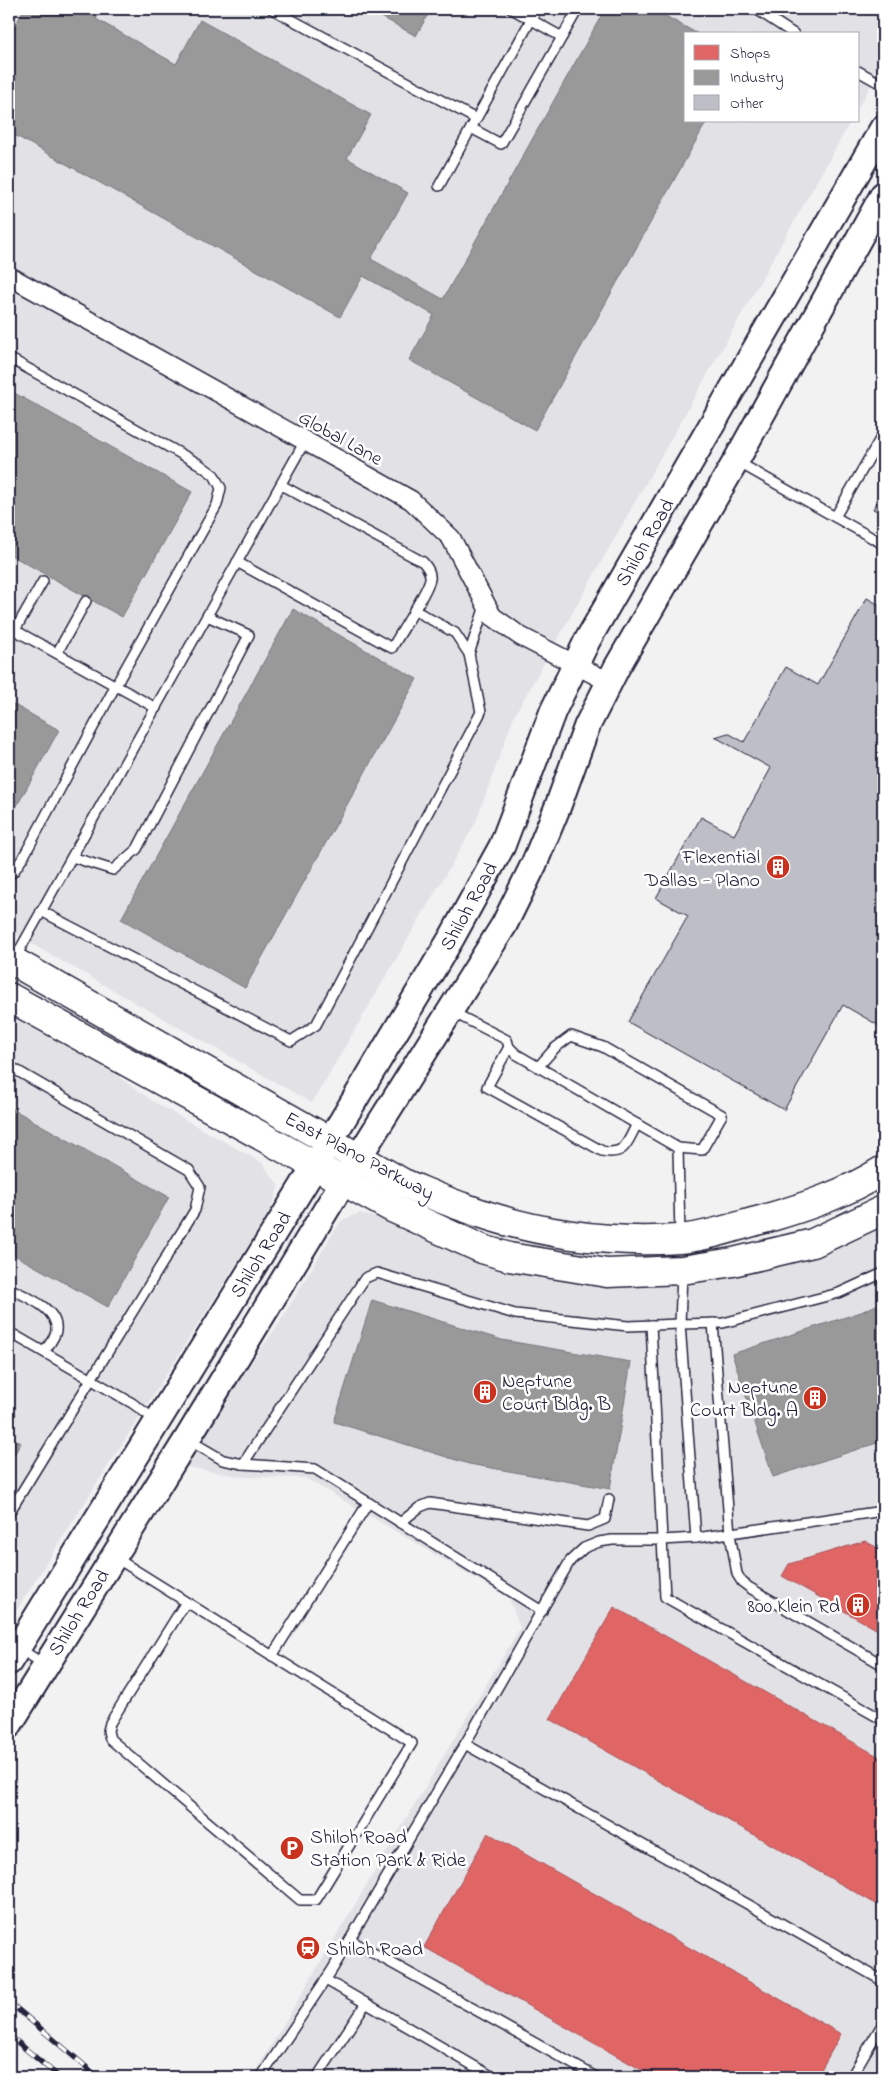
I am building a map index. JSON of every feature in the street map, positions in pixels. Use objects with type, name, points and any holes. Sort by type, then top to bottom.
[{"type":"main road","name":"Shiloh Road","points":[[12,1650],[157,1421],[452,938],[502,846],[553,711],[587,641],[883,128]]},
{"type":"main road","name":"Shiloh Road","points":[[9,1725],[187,1439],[343,1182],[504,926],[534,864],[558,806],[587,726],[609,682],[736,461],[883,195]]},
{"type":"main road","points":[[702,441],[736,461]]},
{"type":"main road","name":"East Plano Parkway","points":[[10,963],[412,1186],[463,1208],[523,1226],[600,1239],[680,1238],[735,1227],[799,1209],[860,1185],[883,1170]]},
{"type":"main road","name":"East Plano Parkway","points":[[9,997],[392,1208],[457,1239],[509,1257],[607,1273],[682,1270],[733,1262],[813,1243],[883,1210]]},
{"type":"main road","points":[[680,1238],[682,1270]]},
{"type":"main road","points":[[157,1421],[187,1439]]},
{"type":"street","name":"Global Lane","points":[[9,276],[411,500],[451,538],[492,616],[520,636],[609,682]]},
{"type":"lane","points":[[272,9],[476,119]]},
{"type":"lane","points":[[512,9],[562,37]]},
{"type":"lane","points":[[440,186],[537,9]]},
{"type":"lane","points":[[471,128],[501,144],[578,9]]},
{"type":"lane","points":[[756,9],[791,32]]},
{"type":"lane","points":[[860,72],[883,85]]},
{"type":"lane","points":[[9,358],[198,464],[214,475],[221,488],[217,504],[116,685],[24,856],[9,875]]},
{"type":"lane","points":[[835,517],[883,434]]},
{"type":"lane","points":[[10,963],[72,857],[305,441]]},
{"type":"lane","points":[[736,461],[883,544]]},
{"type":"lane","points":[[237,562],[392,648],[414,610],[430,581],[429,571],[423,562],[281,485]]},
{"type":"lane","points":[[43,581],[12,628],[156,708]]},
{"type":"lane","points":[[58,653],[86,601]]},
{"type":"lane","points":[[469,654],[486,604]]},
{"type":"lane","points":[[41,911],[291,1041],[316,1025],[481,712],[469,654],[455,633],[414,610]]},
{"type":"lane","points":[[72,857],[113,870],[137,849],[249,636],[207,616]]},
{"type":"lane","points":[[451,1012],[507,1040],[509,1047],[516,1054],[538,1067],[678,1148],[702,1150],[722,1115],[604,1047],[571,1036],[556,1048],[538,1067]]},
{"type":"lane","points":[[509,1047],[487,1087],[602,1151],[614,1154],[623,1150],[637,1124]]},
{"type":"lane","points":[[9,1066],[189,1170],[200,1187],[196,1210],[9,1514]]},
{"type":"lane","points":[[678,1148],[680,1238]]},
{"type":"lane","points":[[682,1270],[680,1324],[696,1538]]},
{"type":"lane","points":[[243,1464],[365,1278],[377,1273],[516,1314],[628,1326],[723,1323],[839,1293],[883,1273]]},
{"type":"lane","points":[[9,1288],[45,1308],[54,1318],[56,1331],[44,1352]]},
{"type":"lane","points":[[713,1324],[730,1534],[738,1574],[742,1582],[883,1664]]},
{"type":"lane","points":[[651,1325],[665,1597],[883,1720]]},
{"type":"lane","points":[[9,1332],[132,1403],[157,1421]]},
{"type":"lane","points":[[187,1439],[223,1460],[243,1464],[315,1470],[542,1611]]},
{"type":"lane","points":[[400,1523],[420,1507],[430,1503],[588,1526],[604,1519],[609,1499]]},
{"type":"lane","points":[[272,1656],[368,1503]]},
{"type":"lane","points":[[260,2077],[326,1980],[570,1561],[584,1548],[599,1542],[612,1540],[696,1538],[883,1511]]},
{"type":"lane","points":[[113,1556],[412,1743],[316,1900],[300,1900],[110,1739],[108,1731],[110,1723],[186,1602]]},
{"type":"lane","points":[[12,1650],[45,1665]]},
{"type":"lane","points":[[465,1744],[883,1981]]},
{"type":"lane","points":[[350,1940],[596,2077]]},
{"type":"lane","points":[[326,1980],[493,2077]]},
{"type":"lane","points":[[317,2077],[366,2003]]},
{"type":"lane","points":[[851,2077],[883,2023]]},
{"type":"shaded area","points":[[9,9],[883,9],[883,64],[860,104],[860,32],[684,32],[684,122],[850,122],[514,716],[475,824],[312,1103],[9,931]]},
{"type":"shaded area","points":[[9,1011],[94,1059],[154,1102],[262,1163],[279,1186],[270,1211],[9,1622]]},
{"type":"shaded area","points":[[360,1213],[377,1218],[443,1249],[513,1271],[566,1281],[618,1285],[883,1219],[883,2077],[252,2077],[520,1628],[509,1598],[305,1478],[243,1477],[181,1466],[214,1415],[278,1325],[342,1220]]},
{"type":"building: Shops","name":"800 Klein Rd","points":[[865,1541],[883,1551],[883,1633],[782,1576],[789,1564]]},
{"type":"building: Shops","points":[[614,1607],[883,1759],[883,1908],[550,1719]]},
{"type":"building: Shops","points":[[488,1833],[841,2034],[817,2077],[654,2077],[424,1947]]},
{"type":"building: Industry","points":[[24,9],[102,9],[96,19],[176,64],[200,20],[371,115],[347,158],[408,193],[371,259],[443,299],[605,9],[653,9],[694,32],[684,32],[684,122],[706,122],[535,430],[409,360],[434,315],[363,276],[340,317],[9,132],[9,37]]},
{"type":"building: Industry","points":[[367,9],[431,9],[416,36]]},
{"type":"building: Industry","points":[[9,390],[192,492],[122,617],[9,554]]},
{"type":"building: Industry","points":[[293,609],[417,679],[245,988],[121,919]]},
{"type":"building: Industry","points":[[9,702],[59,730],[9,820]]},
{"type":"building: Industry","points":[[9,1107],[169,1197],[108,1307],[9,1252]]},
{"type":"building: Industry","name":"Neptune Court Bldg. B","points":[[372,1300],[502,1340],[631,1362],[610,1489],[469,1464],[334,1422]]},
{"type":"building: Industry","name":"Neptune Court Bldg. A","points":[[883,1302],[883,1441],[773,1477],[732,1354],[861,1312]]},
{"type":"building: Industry","points":[[9,1435],[21,1443],[9,1463]]},
{"type":"building: Other","points":[[883,491],[883,514],[873,509]]},
{"type":"building: Other","name":"Flexential Dallas - Plano","points":[[867,598],[883,607],[883,1028],[843,1005],[784,1110],[628,1022],[688,916],[656,898],[701,817],[734,835],[771,768],[715,737],[728,733],[744,742],[786,667],[818,685]]},
{"type":"railway","points":[[9,2002],[98,2077]]},
{"type":"railway","points":[[9,2035],[59,2077]]},
{"type":"place","name":"Flexential Dallas - Plano","points":[[778,867]]},
{"type":"place","name":"Neptune Court Bldg. B","points":[[485,1392]]},
{"type":"place","name":"Neptune Court Bldg. A","points":[[815,1398]]},
{"type":"place","name":"800 Klein Rd","points":[[858,1605]]},
{"type":"place","name":"Shiloh Road Station Park & Ride","points":[[292,1848]]},
{"type":"place","name":"Shiloh Road","points":[[308,1948]]}]
